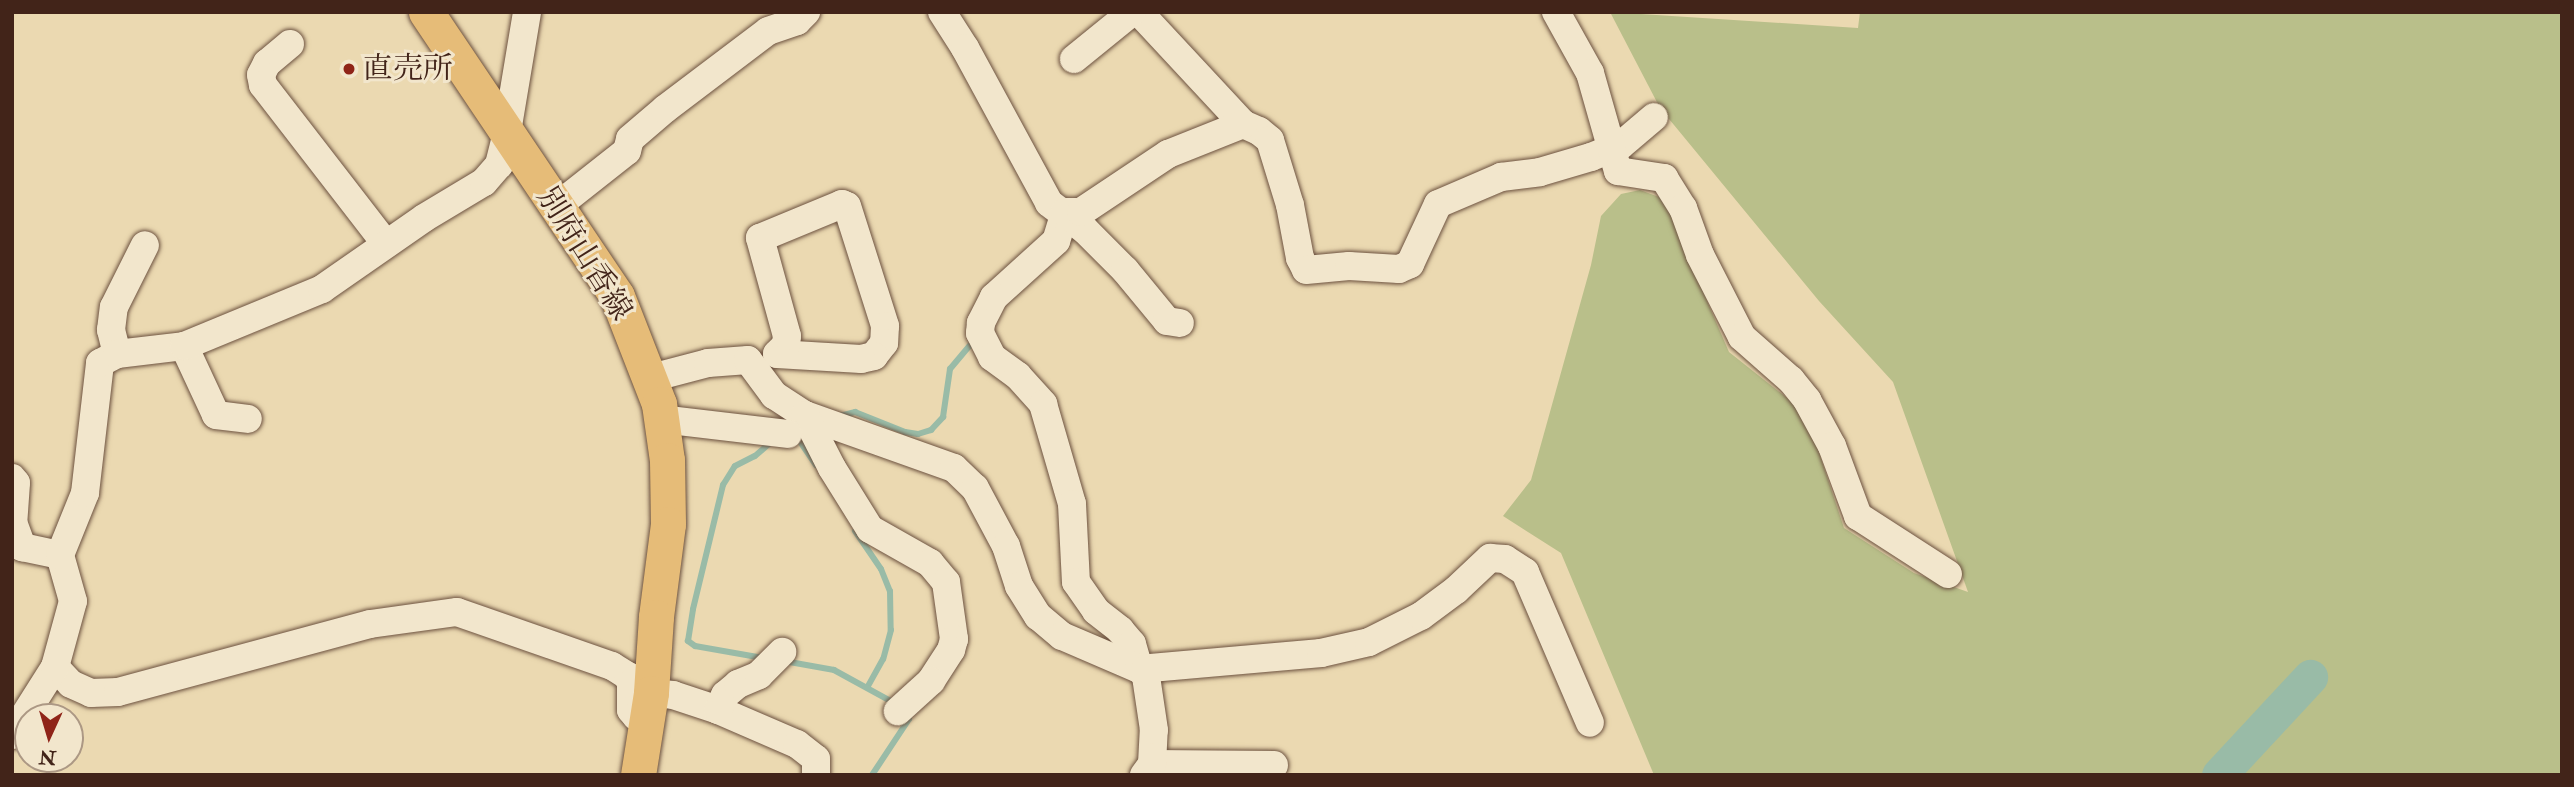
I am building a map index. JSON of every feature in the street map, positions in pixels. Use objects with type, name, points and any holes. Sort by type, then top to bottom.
[{"type":"main road","name":"別府山香線","points":[[426,12],[617,296],[651,378],[667,460],[668,524],[656,617],[650,705],[638,775]]},
{"type":"street","points":[[12,735],[55,667],[73,601],[60,555],[85,493],[100,363],[117,354],[184,346],[322,289],[386,244],[484,182],[499,165],[527,12]]},
{"type":"street","points":[[556,207],[627,151],[630,139],[639,131],[768,30],[797,21],[806,12]]},
{"type":"street","points":[[942,12],[965,48],[1049,203],[1065,212],[1125,270],[1167,321],[1180,323]]},
{"type":"street","points":[[965,12],[965,48]]},
{"type":"street","points":[[1074,59],[1132,12]]},
{"type":"street","points":[[1139,12],[1243,124],[1259,131],[1270,140],[1290,205],[1300,258],[1303,267],[1311,271],[1349,266],[1399,269],[1410,264],[1438,204],[1501,177],[1562,166],[1612,149],[1654,117]]},
{"type":"street","points":[[1556,12],[1590,73],[1618,171],[1664,178],[1683,208],[1699,255],[1742,337],[1791,380],[1807,400],[1832,446],[1858,516],[1948,574]]},
{"type":"street","points":[[290,44],[267,62],[261,75],[263,85],[386,244]]},
{"type":"street","points":[[1065,212],[1081,212],[1168,154],[1243,124]]},
{"type":"street","points":[[651,378],[708,363],[748,360],[777,354],[861,359],[874,356],[884,344],[886,326],[847,206],[842,204],[760,239],[759,244],[787,336],[786,345],[777,354]]},
{"type":"street","points":[[1065,212],[1056,241],[994,297],[981,323],[980,333],[992,357],[1018,376],[1042,404],[1072,504],[1076,582],[1096,611],[1120,630],[1132,644],[1142,669],[1154,730],[1157,770],[1274,765]]},
{"type":"street","points":[[117,354],[111,330],[114,307],[145,245]]},
{"type":"street","points":[[184,346],[216,415],[248,419]]},
{"type":"street","points":[[748,360],[832,468],[870,529],[930,563],[946,582],[954,639],[951,650],[931,681],[898,711]]},
{"type":"street","points":[[661,419],[796,424],[935,460],[967,478],[1006,546],[1019,586],[1038,616],[1062,636],[1142,669],[1321,653],[1369,642],[1421,616],[1456,590],[1490,558],[1505,559],[1525,572],[1590,723]]},
{"type":"street","points":[[12,478],[16,483],[13,522],[22,547],[60,555]]},
{"type":"street","points":[[55,667],[71,684],[91,693],[118,692],[370,624],[457,611],[612,666],[628,676],[631,684],[631,710],[636,716],[650,705],[673,695],[718,710],[804,748],[816,759],[817,775]]},
{"type":"street","points":[[718,710],[725,695],[738,684],[759,675],[782,652]]},
{"type":"green space","points":[[1610,12],[1858,28],[1860,12],[2562,12],[2562,775],[1654,775],[1561,553],[1503,516],[1531,480],[1591,265],[1601,216],[1621,194],[1640,190],[1659,197],[1675,218],[1688,257],[1729,352],[1806,413],[1844,528],[1914,573],[1968,592],[1893,382],[1819,301],[1660,108]]},
{"type":"waterway","points":[[836,417],[855,412],[905,432],[918,434],[931,430],[943,417],[950,369],[969,346]]},
{"type":"waterway","points":[[763,658],[695,646],[688,641],[693,609],[723,485],[735,466],[755,456],[771,442]]},
{"type":"waterway","points":[[801,443],[816,465]]},
{"type":"waterway","points":[[855,531],[881,569],[890,591],[891,630],[883,659],[868,686]]},
{"type":"waterway","points":[[784,661],[834,670],[896,704]]},
{"type":"waterway","points":[[2219,775],[2310,677]]},
{"type":"waterway","points":[[872,775],[909,719],[906,715]]},
{"type":"place","name":"直売所","points":[[349,69]]}]
